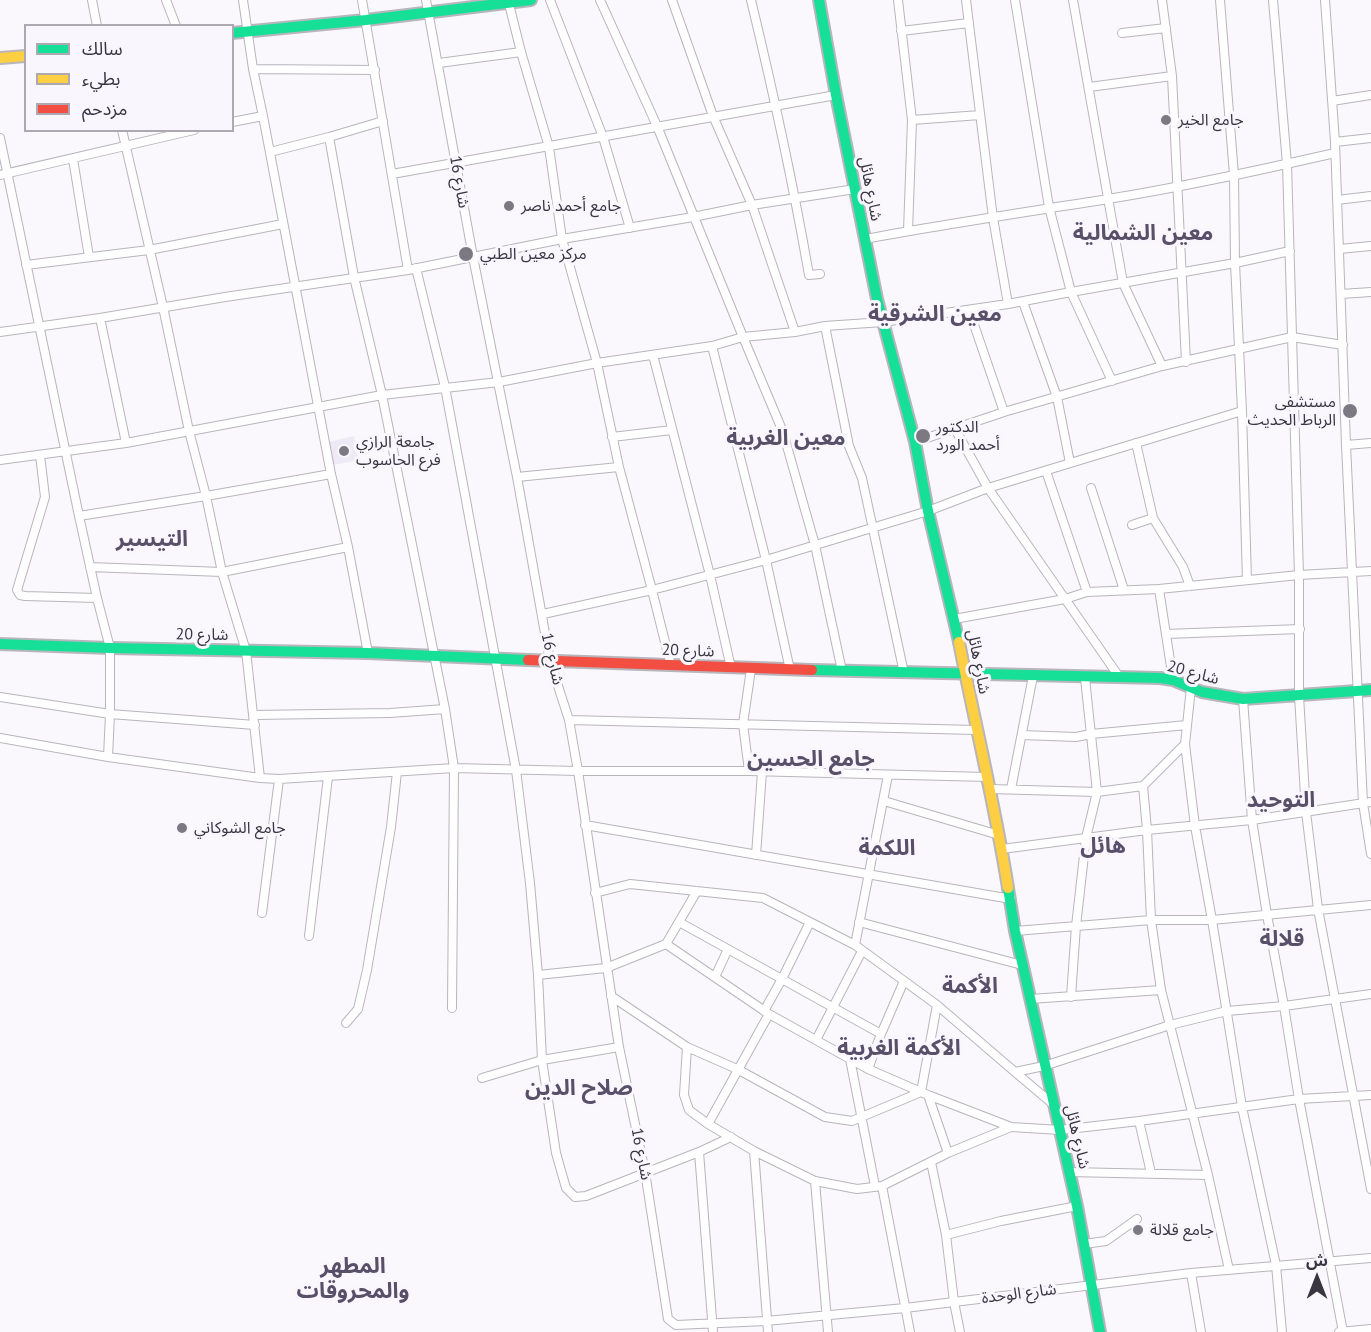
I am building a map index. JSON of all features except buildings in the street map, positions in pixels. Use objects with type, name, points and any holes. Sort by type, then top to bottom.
[{"type":"street","points":[[92,0],[97,24]]},
{"type":"street","points":[[166,0],[175,24]]},
{"type":"street","points":[[243,0],[253,69],[368,653]]},
{"type":"street","points":[[363,0],[408,270]]},
{"type":"street","name":"شارع 16","points":[[426,0],[550,661],[568,720],[578,771],[606,968],[619,1047],[645,1172],[668,1319]]},
{"type":"street","points":[[234,33],[531,0]]},
{"type":"street","points":[[550,0],[603,137],[630,228]]},
{"type":"street","points":[[600,0],[657,126],[783,432],[815,545],[842,671]]},
{"type":"street","points":[[672,0],[713,116],[752,205],[795,332]]},
{"type":"street","points":[[751,0],[796,198],[809,275],[820,274]]},
{"type":"street","name":"شارع هائل","points":[[819,0],[865,239],[883,322],[915,442],[928,511],[990,789],[1015,931],[1077,1206],[1100,1332]]},
{"type":"street","points":[[898,0],[912,120],[908,231]]},
{"type":"street","points":[[966,0],[993,218],[1008,304]]},
{"type":"street","points":[[1015,0],[1049,207],[1071,292],[1112,381]]},
{"type":"street","points":[[1073,0],[1123,283],[1162,366]]},
{"type":"street","points":[[1162,0],[1172,76],[1186,362]]},
{"type":"street","points":[[1220,0],[1234,175],[1235,263],[1247,580]]},
{"type":"street","points":[[1273,0],[1287,164],[1299,575],[1299,696],[1306,812],[1318,909],[1371,1189]]},
{"type":"street","points":[[1325,0],[1335,142],[1358,692],[1371,854]]},
{"type":"street","points":[[509,1],[521,52],[549,147],[562,239],[597,363],[619,467],[671,666]]},
{"type":"street","points":[[901,31],[969,23]]},
{"type":"street","points":[[1122,33],[1166,28]]},
{"type":"street","points":[[439,63],[521,52]]},
{"type":"street","points":[[0,58],[24,56]]},
{"type":"street","points":[[253,69],[375,70]]},
{"type":"street","points":[[1089,87],[1172,76]]},
{"type":"street","points":[[393,174],[836,95]]},
{"type":"street","points":[[1332,100],[1371,95]]},
{"type":"street","points":[[912,120],[980,115]]},
{"type":"street","points":[[234,122],[263,116]]},
{"type":"street","points":[[270,152],[383,122]]},
{"type":"street","points":[[122,132],[222,572],[246,651],[260,778]]},
{"type":"street","points":[[4,174],[185,132]]},
{"type":"street","points":[[329,137],[354,277],[382,395],[445,709],[454,768],[452,1008]]},
{"type":"street","points":[[0,138],[4,174],[26,265],[90,567],[111,648],[111,714],[108,757]]},
{"type":"street","points":[[1335,142],[1371,138]]},
{"type":"street","points":[[865,239],[1107,199],[1335,153]]},
{"type":"street","points":[[73,159],[89,257]]},
{"type":"street","points":[[0,332],[408,270],[562,239],[855,189]]},
{"type":"street","points":[[1337,200],[1371,196]]},
{"type":"street","points":[[26,265],[148,250],[283,224]]},
{"type":"street","points":[[1339,249],[1371,246]]},
{"type":"street","points":[[0,460],[126,443],[382,395],[499,382],[597,363],[712,346],[743,337],[795,332],[825,326],[883,322],[1023,302],[1290,251]]},
{"type":"street","points":[[416,268],[445,387],[516,770],[530,883],[542,1060],[556,1153],[566,1188],[575,1197],[586,1196],[699,1152],[731,1137]]},
{"type":"street","points":[[1341,294],[1371,292]]},
{"type":"street","points":[[1023,302],[1057,398],[1070,463]]},
{"type":"street","points":[[969,310],[1004,412]]},
{"type":"street","points":[[100,318],[126,443]]},
{"type":"street","points":[[825,326],[849,446],[862,478],[904,673]]},
{"type":"street","points":[[915,442],[1004,412],[1162,366],[1292,337],[1343,345]]},
{"type":"street","points":[[712,346],[766,560],[790,670]]},
{"type":"street","points":[[653,355],[710,575],[730,668]]},
{"type":"street","points":[[543,614],[652,590],[766,560],[928,511],[987,488],[1242,411]]},
{"type":"street","points":[[955,429],[987,488],[1120,678]]},
{"type":"street","points":[[612,437],[672,430]]},
{"type":"street","points":[[1136,443],[1153,518],[1183,567],[1190,586]]},
{"type":"street","points":[[1346,445],[1371,443]]},
{"type":"street","points":[[40,454],[45,497],[18,590],[20,595],[25,596],[97,598]]},
{"type":"street","points":[[517,477],[619,467]]},
{"type":"street","points":[[1046,471],[1087,592]]},
{"type":"street","points":[[79,516],[331,474]]},
{"type":"street","points":[[1091,488],[1124,590]]},
{"type":"street","points":[[1132,525],[1153,518]]},
{"type":"street","points":[[90,567],[222,572],[348,547]]},
{"type":"street","points":[[954,620],[1065,599],[1087,592],[1159,589],[1299,575],[1371,572]]},
{"type":"street","points":[[1159,589],[1173,680]]},
{"type":"street","points":[[1166,634],[1300,629]]},
{"type":"street","name":"شارع 20","points":[[0,644],[368,653],[751,669],[1173,680],[1191,688],[1243,699],[1371,690]]},
{"type":"street","points":[[749,771],[743,724],[751,669]]},
{"type":"street","points":[[1011,789],[1033,676]]},
{"type":"street","points":[[1071,997],[1086,838],[1097,792],[1085,678]]},
{"type":"street","points":[[1191,688],[1185,744],[1195,826],[1242,1107],[1276,1265],[1282,1332]]},
{"type":"street","points":[[0,697],[111,714],[255,725]]},
{"type":"street","points":[[1243,699],[1252,820],[1341,1332],[1371,1329]]},
{"type":"street","points":[[253,715],[390,713],[445,709]]},
{"type":"street","points":[[568,720],[976,730]]},
{"type":"street","points":[[1022,735],[1076,736],[1187,725]]},
{"type":"street","points":[[0,738],[108,757],[279,779],[454,768],[749,771],[987,777]]},
{"type":"street","points":[[990,789],[1097,792],[1143,786],[1185,744]]},
{"type":"street","points":[[346,1023],[358,1009],[367,970],[391,827],[396,772]]},
{"type":"street","points":[[756,855],[762,772]]},
{"type":"street","points":[[855,945],[888,775]]},
{"type":"street","points":[[309,936],[328,777]]},
{"type":"street","points":[[262,913],[279,779]]},
{"type":"street","points":[[1143,786],[1151,920],[1161,990],[1208,1174],[1229,1270]]},
{"type":"street","points":[[884,801],[999,835]]},
{"type":"street","points":[[1002,849],[1147,830],[1252,820],[1367,802]]},
{"type":"street","points":[[585,825],[1011,899]]},
{"type":"street","points":[[595,893],[630,884],[764,898],[855,945],[937,1005],[1054,1105]]},
{"type":"street","points":[[538,975],[606,968],[666,944],[696,891]]},
{"type":"street","points":[[1015,931],[1151,920],[1212,920],[1371,905]]},
{"type":"street","points":[[679,922],[881,1034]]},
{"type":"street","points":[[708,1124],[810,922]]},
{"type":"street","points":[[859,922],[1022,965]]},
{"type":"street","points":[[666,944],[766,1012],[868,1069],[1011,1127],[1060,1130],[1299,1099],[1371,1095]]},
{"type":"street","points":[[715,977],[728,949]]},
{"type":"street","points":[[816,1040],[862,951]]},
{"type":"street","points":[[868,1069],[903,981]]},
{"type":"street","points":[[1030,999],[1161,990]]},
{"type":"street","points":[[1015,1072],[1044,1066],[1170,1025],[1227,1011],[1371,994]]},
{"type":"street","points":[[611,996],[687,1047],[737,1069],[825,1117],[852,1121],[925,1093]]},
{"type":"street","points":[[937,1005],[925,1093],[948,1153]]},
{"type":"street","points":[[482,1078],[542,1060],[619,1047]]},
{"type":"street","points":[[687,1047],[684,1095],[689,1110],[754,1151],[815,1181],[857,1189],[878,1186],[1011,1127]]},
{"type":"street","points":[[850,1059],[860,1117],[878,1186],[910,1332]]},
{"type":"street","points":[[1139,1121],[1151,1173]]},
{"type":"street","points":[[754,1151],[768,1332]]},
{"type":"street","points":[[699,1152],[713,1332]]},
{"type":"street","points":[[931,1162],[946,1234],[960,1332]]},
{"type":"street","points":[[1069,1172],[1208,1174]]},
{"type":"street","points":[[815,1181],[828,1332]]},
{"type":"street","points":[[946,1234],[1077,1206]]},
{"type":"street","points":[[1084,1244],[1106,1241],[1137,1219]]},
{"type":"street","name":"شارع الوحدة","points":[[668,1319],[676,1325],[766,1321],[905,1308],[1191,1273],[1371,1258]]},
{"type":"street","points":[[1191,1273],[1201,1332]]},
{"type":"shaded area","name":"جامعة الرازي فرع الحاسوب","points":[[354,436],[359,460],[333,465],[328,442]]},
{"type":"traffic: fast","points":[[234,33],[531,0]]},
{"type":"traffic: fast","points":[[819,0],[877,299],[915,442],[928,511],[959,642]]},
{"type":"traffic: fast","points":[[0,644],[368,653],[528,660]]},
{"type":"traffic: fast","points":[[812,670],[1160,678],[1173,680],[1202,692],[1243,699],[1371,690]]},
{"type":"traffic: fast","points":[[1008,888],[1015,931],[1077,1206],[1100,1332]]},
{"type":"traffic: slow","points":[[0,58],[24,56]]},
{"type":"traffic: slow","points":[[959,642],[1008,888]]},
{"type":"traffic: jam","points":[[528,660],[812,670]]},
{"type":"place","name":"جامع الخير","points":[[1166,120]]},
{"type":"place","name":"جامع أحمد ناصر","points":[[509,206]]},
{"type":"place","name":"مركز معين الطبي","points":[[466,254]]},
{"type":"place","name":"مستشفى الرباط الحديث","points":[[1350,411]]},
{"type":"place","name":"الدكتور أحمد الورد","points":[[923,436]]},
{"type":"place","name":"جامعة الرازي فرع الحاسوب","points":[[344,451]]},
{"type":"place","name":"جامع الشوكاني","points":[[182,828]]},
{"type":"place","name":"جامع قلالة","points":[[1138,1230]]},
{"type":"district","name":"معين الشمالية","points":[[1143,234]]},
{"type":"district","name":"معين الشرقية","points":[[935,315]]},
{"type":"district","name":"معين الغربية","points":[[786,439]]},
{"type":"district","name":"التيسير","points":[[152,540]]},
{"type":"district","name":"جامع الحسين","points":[[811,760]]},
{"type":"district","name":"التوحيد","points":[[1281,801]]},
{"type":"district","name":"هائل","points":[[1103,847]]},
{"type":"district","name":"اللكمة","points":[[887,849]]},
{"type":"district","name":"قلالة","points":[[1282,940]]},
{"type":"district","name":"الأكمة","points":[[970,987]]},
{"type":"district","name":"الأكمة الغربية","points":[[899,1049]]},
{"type":"district","name":"صلاح الدين","points":[[579,1089]]},
{"type":"district","name":"المطهر والمحروقات","points":[[353,1280]]}]
